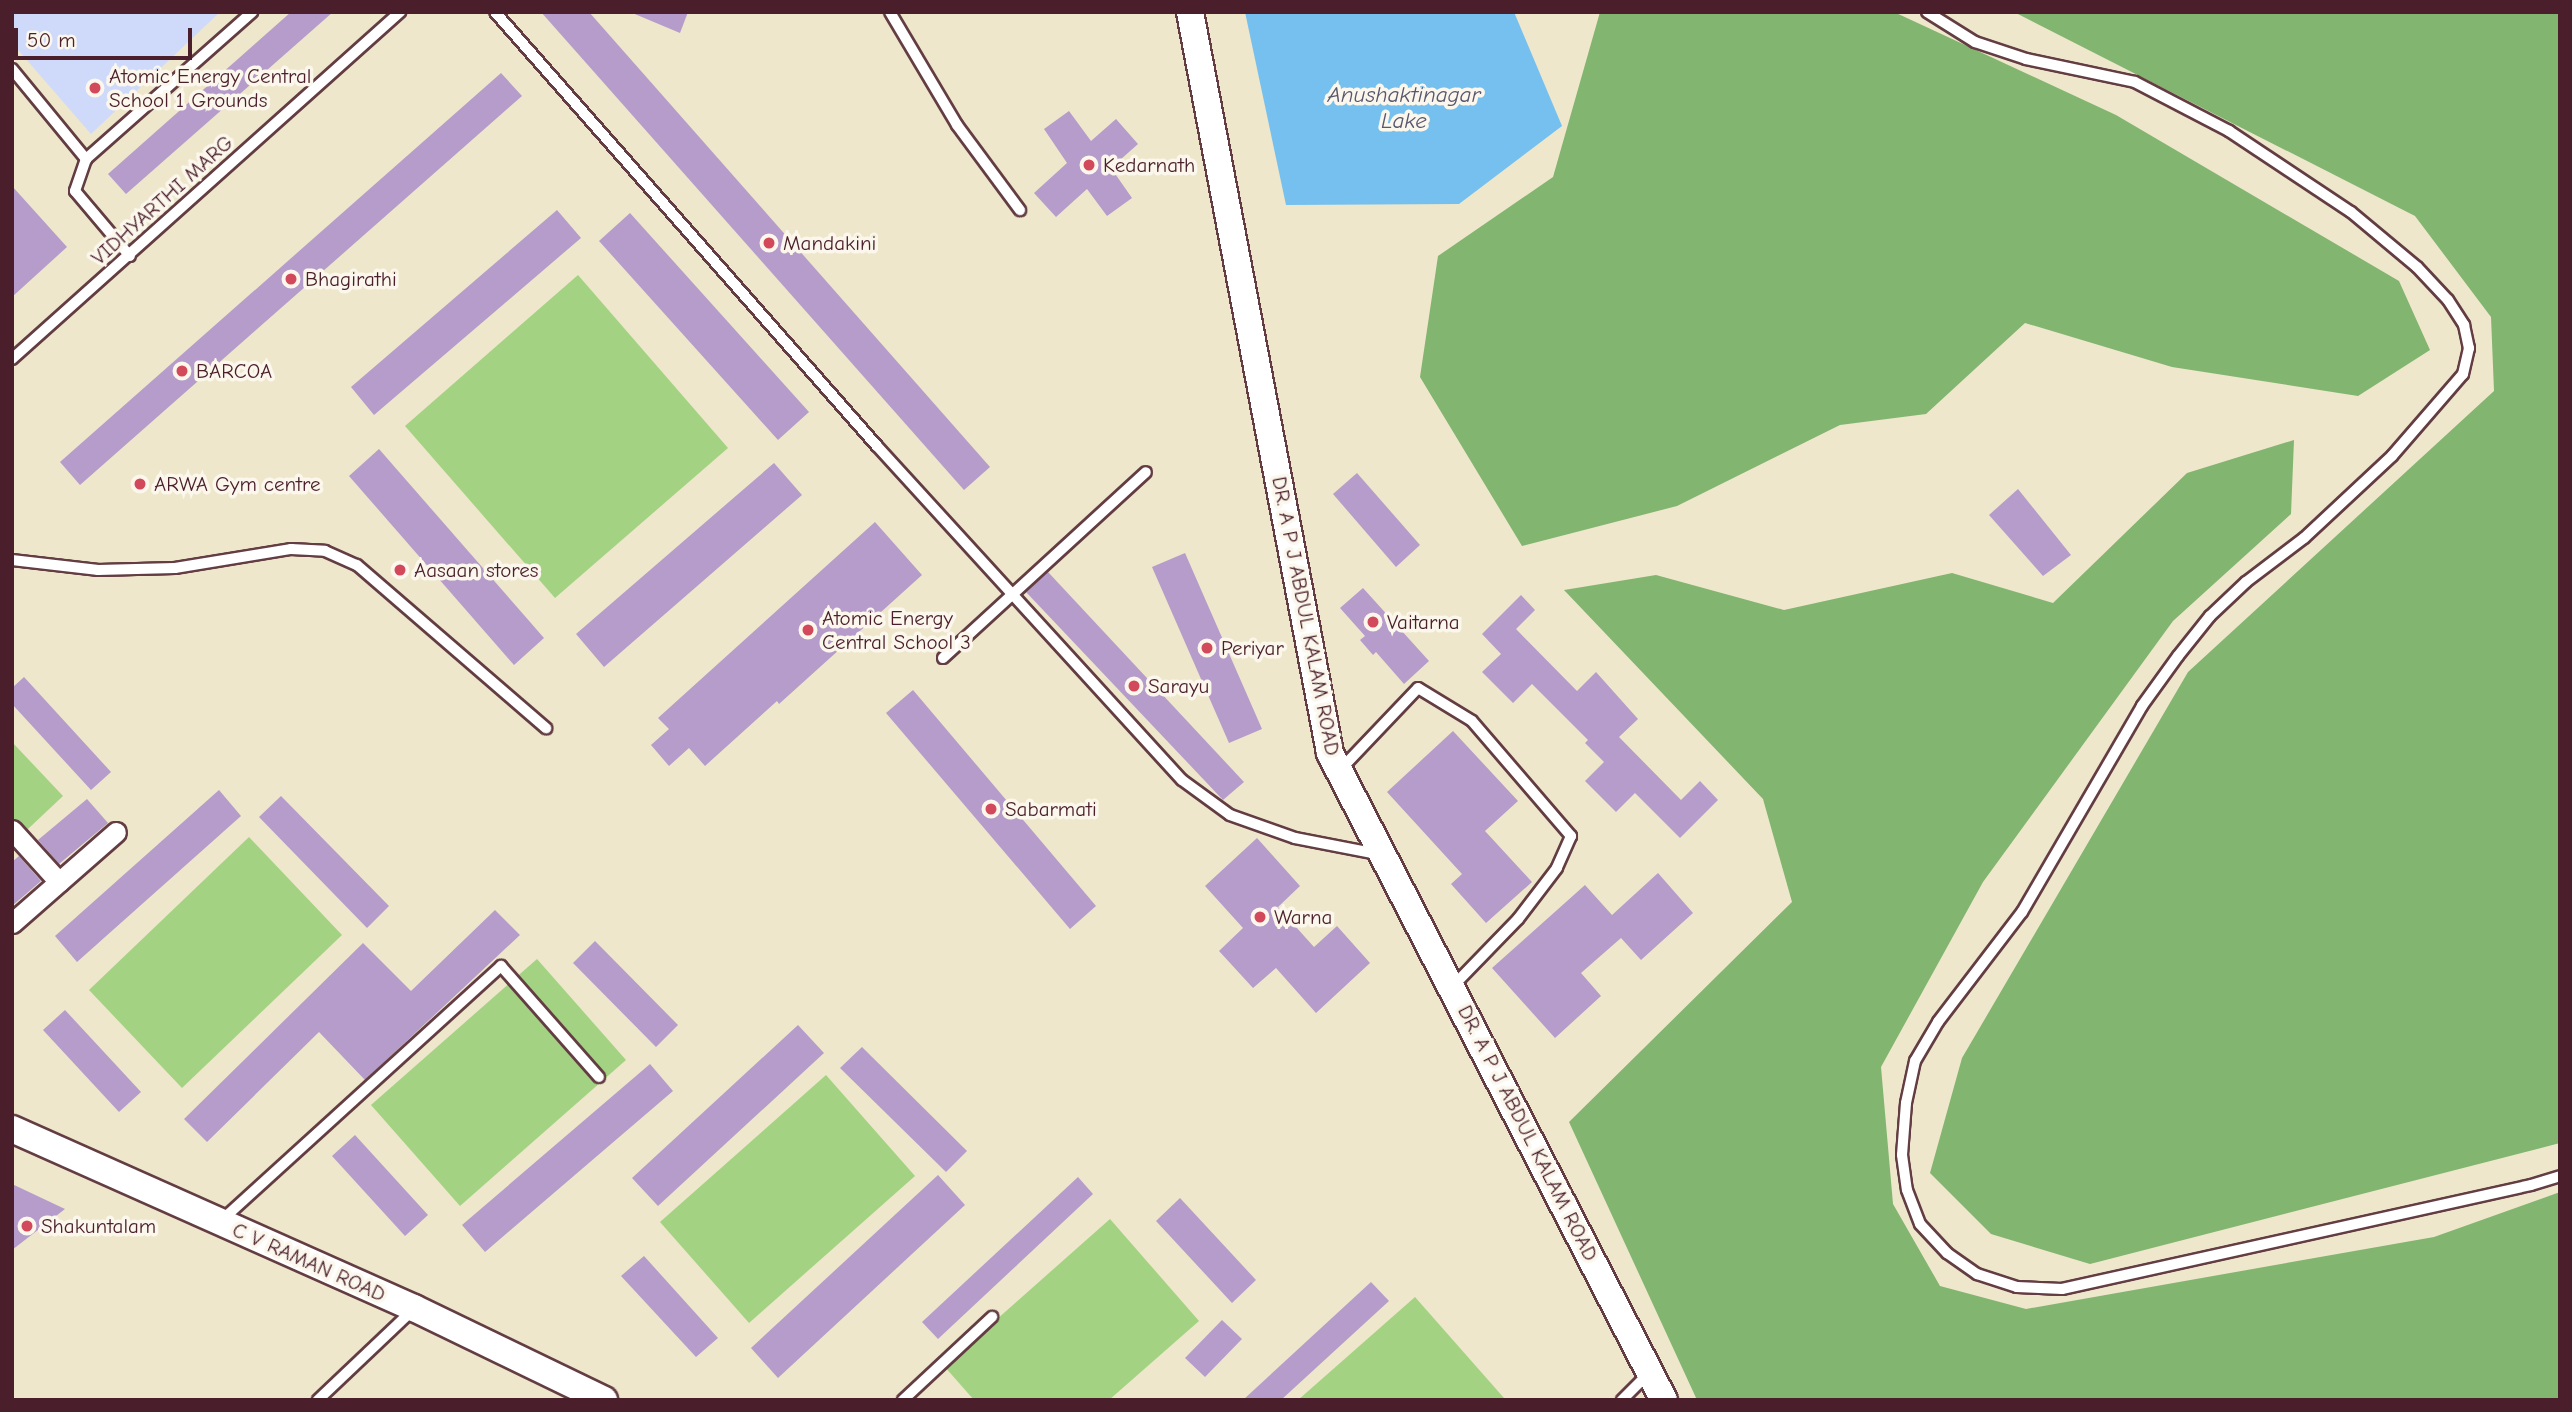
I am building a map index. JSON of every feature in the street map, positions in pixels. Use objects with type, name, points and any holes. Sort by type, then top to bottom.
[{"type":"street","name":"DR. A P J ABDUL KALAM ROAD","points":[[1190,12],[1330,753],[1664,1400]]},
{"type":"street","points":[[12,830],[59,882]]},
{"type":"street","points":[[12,923],[116,832]]},
{"type":"street","name":"C V RAMAN ROAD","points":[[12,1129],[414,1308],[604,1400]]},
{"type":"lane","points":[[130,256],[75,191],[86,159],[252,12]]},
{"type":"lane","name":"VIDHYARTHI MARG","points":[[12,359],[400,12]]},
{"type":"lane","points":[[495,12],[867,435],[1182,779],[1230,815],[1295,838],[1385,855]]},
{"type":"lane","points":[[890,12],[957,125],[1020,210]]},
{"type":"lane","points":[[1927,12],[1975,42],[2026,59],[2135,82],[2229,131],[2351,212],[2417,267],[2448,300],[2464,326],[2469,348],[2463,374],[2392,456],[2304,538],[2210,616],[2178,656],[2142,706],[2022,912],[1938,1022],[1915,1062],[1906,1103],[1902,1155],[1907,1190],[1920,1224],[1947,1253],[1978,1274],[2017,1287],[2062,1289],[2531,1185],[2560,1176]]},
{"type":"lane","points":[[12,69],[86,159]]},
{"type":"lane","points":[[943,658],[1146,472]]},
{"type":"lane","points":[[12,561],[98,570],[174,568],[291,549],[325,551],[357,565],[546,727]]},
{"type":"lane","points":[[1339,771],[1418,688],[1472,722],[1571,836],[1556,868],[1518,919],[1452,986]]},
{"type":"lane","points":[[220,1222],[501,967],[599,1077]]},
{"type":"lane","points":[[317,1400],[414,1308]]},
{"type":"lane","points":[[903,1400],[992,1317]]},
{"type":"lane","points":[[1622,1400],[1651,1371]]},
{"type":"shaded area","name":"Atomic Energy Central School 1 Grounds","points":[[12,12],[220,12],[91,134],[12,43]]},
{"type":"green space","points":[[1600,12],[1894,12],[2116,115],[2399,281],[2430,350],[2358,396],[2172,367],[2025,323],[1926,414],[1840,425],[1677,506],[1522,546],[1420,377],[1438,256],[1553,177]]},
{"type":"green space","points":[[2014,12],[2560,12],[2560,1143],[2090,1264],[1991,1234],[1930,1173],[1962,1058],[2188,672],[2494,391],[2491,317],[2415,216]]},
{"type":"green space","points":[[578,275],[728,448],[555,598],[405,426]]},
{"type":"green space","points":[[2294,440],[2291,514],[2173,621],[1983,882],[1881,1067],[1893,1204],[1940,1286],[2026,1309],[2434,1237],[2560,1192],[2560,1400],[1697,1400],[1569,1122],[1792,902],[1763,799],[1564,590],[1656,575],[1784,610],[1952,573],[2053,603],[2187,473]]},
{"type":"green space","points":[[12,742],[63,796],[12,844]]},
{"type":"green space","points":[[249,837],[342,935],[182,1088],[89,990]]},
{"type":"green space","points":[[537,959],[626,1060],[460,1206],[371,1105]]},
{"type":"green space","points":[[826,1075],[915,1176],[749,1323],[660,1222]]},
{"type":"green space","points":[[1110,1219],[1199,1321],[1109,1400],[974,1400],[944,1366]]},
{"type":"green space","points":[[1415,1297],[1504,1398],[1298,1400]]},
{"type":"water","name":"Anushaktinagar Lake","points":[[1245,12],[1514,12],[1562,126],[1459,204],[1286,205]]},
{"type":"building","points":[[291,12],[333,12],[126,194],[108,174]]},
{"type":"building","name":"Mandakini","points":[[541,12],[589,12],[990,467],[964,490]]},
{"type":"building","points":[[630,12],[688,12],[680,33]]},
{"type":"building","name":"Bhagirathi","points":[[501,73],[522,96],[80,485],[60,462]]},
{"type":"building","name":"Kedarnath","points":[[1069,111],[1091,141],[1116,119],[1138,144],[1111,168],[1132,198],[1107,216],[1087,189],[1056,217],[1034,193],[1067,163],[1044,129]]},
{"type":"building","points":[[12,186],[67,247],[12,297]]},
{"type":"building","points":[[557,210],[581,238],[374,415],[351,387]]},
{"type":"building","points":[[630,213],[809,412],[778,440],[599,241]]},
{"type":"building","points":[[379,449],[544,638],[514,665],[349,476]]},
{"type":"building","points":[[774,463],[802,495],[604,667],[576,634]]},
{"type":"building","points":[[1357,473],[1420,545],[1396,567],[1333,494]]},
{"type":"building","points":[[2018,489],[2071,555],[2043,576],[1989,515]]},
{"type":"building","name":"Atomic Energy Central School 3","points":[[875,522],[922,575],[779,704],[777,701],[705,766],[689,748],[669,766],[651,745],[669,729],[658,718]]},
{"type":"building","name":"Periyar","points":[[1185,553],[1262,729],[1229,743],[1152,567]]},
{"type":"building","name":"Sarayu","points":[[1048,572],[1244,782],[1223,800],[1026,592]]},
{"type":"building","name":"Vaitarna","points":[[1363,588],[1429,661],[1404,684],[1376,652],[1373,655],[1360,640],[1365,636],[1340,608]]},
{"type":"building","points":[[1521,595],[1535,610],[1516,629],[1577,691],[1596,672],[1638,719],[1619,737],[1681,800],[1700,781],[1718,800],[1680,838],[1635,793],[1616,812],[1585,781],[1604,762],[1585,743],[1588,740],[1532,684],[1513,703],[1482,672],[1501,654],[1482,634]]},
{"type":"building","points":[[24,677],[111,772],[91,790],[12,704],[12,688]]},
{"type":"building","name":"Sabarmati","points":[[913,690],[1096,906],[1070,929],[886,713]]},
{"type":"building","points":[[1453,731],[1518,801],[1485,831],[1532,882],[1486,923],[1451,884],[1462,874],[1387,792]]},
{"type":"building","points":[[219,790],[241,816],[77,962],[55,936]]},
{"type":"building","points":[[281,796],[389,906],[367,928],[259,817]]},
{"type":"building","points":[[87,799],[108,823],[59,864],[38,840]]},
{"type":"building","name":"Warna","points":[[1257,838],[1300,886],[1278,907],[1314,947],[1337,926],[1370,963],[1316,1013],[1276,968],[1253,988],[1219,951],[1243,928],[1205,886]]},
{"type":"building","points":[[19,856],[41,881],[12,906],[12,862]]},
{"type":"building","points":[[1658,873],[1693,913],[1641,960],[1621,938],[1581,973],[1601,996],[1555,1038],[1492,968],[1585,885],[1612,915]]},
{"type":"building","points":[[495,910],[520,935],[365,1080],[319,1032],[207,1142],[184,1119],[363,943],[411,991]]},
{"type":"building","points":[[595,941],[678,1025],[656,1047],[573,963]]},
{"type":"building","points":[[65,1010],[141,1092],[119,1112],[43,1030]]},
{"type":"building","points":[[798,1025],[824,1053],[658,1206],[632,1178]]},
{"type":"building","points":[[862,1047],[967,1151],[946,1172],[840,1068]]},
{"type":"building","points":[[650,1064],[673,1091],[485,1252],[462,1225]]},
{"type":"building","points":[[355,1135],[428,1215],[405,1236],[332,1156]]},
{"type":"building","points":[[938,1175],[965,1205],[778,1378],[751,1348]]},
{"type":"building","points":[[1078,1177],[1093,1194],[938,1339],[922,1322]]},
{"type":"building","name":"Shakuntalam","points":[[12,1184],[65,1209],[12,1250]]},
{"type":"building","points":[[1180,1198],[1256,1280],[1232,1303],[1156,1221]]},
{"type":"building","points":[[644,1256],[718,1338],[696,1357],[621,1276]]},
{"type":"building","points":[[1371,1282],[1389,1301],[1281,1400],[1243,1400]]},
{"type":"building","points":[[1222,1320],[1242,1339],[1205,1377],[1185,1358]]},
{"type":"place","name":"Atomic Energy Central School 1 Grounds","points":[[95,88]]},
{"type":"place","name":"Kedarnath","points":[[1089,165]]},
{"type":"place","name":"Mandakini","points":[[769,243]]},
{"type":"place","name":"Bhagirathi","points":[[291,279]]},
{"type":"place","name":"BARCOA","points":[[182,371]]},
{"type":"place","name":"ARWA Gym centre","points":[[140,484]]},
{"type":"place","name":"Aasaan stores","points":[[400,570]]},
{"type":"place","name":"Vaitarna","points":[[1373,622]]},
{"type":"place","name":"Atomic Energy Central School 3","points":[[808,630]]},
{"type":"place","name":"Periyar","points":[[1207,648]]},
{"type":"place","name":"Sarayu","points":[[1134,686]]},
{"type":"place","name":"Sabarmati","points":[[991,809]]},
{"type":"place","name":"Warna","points":[[1260,917]]},
{"type":"place","name":"Shakuntalam","points":[[27,1226]]}]
